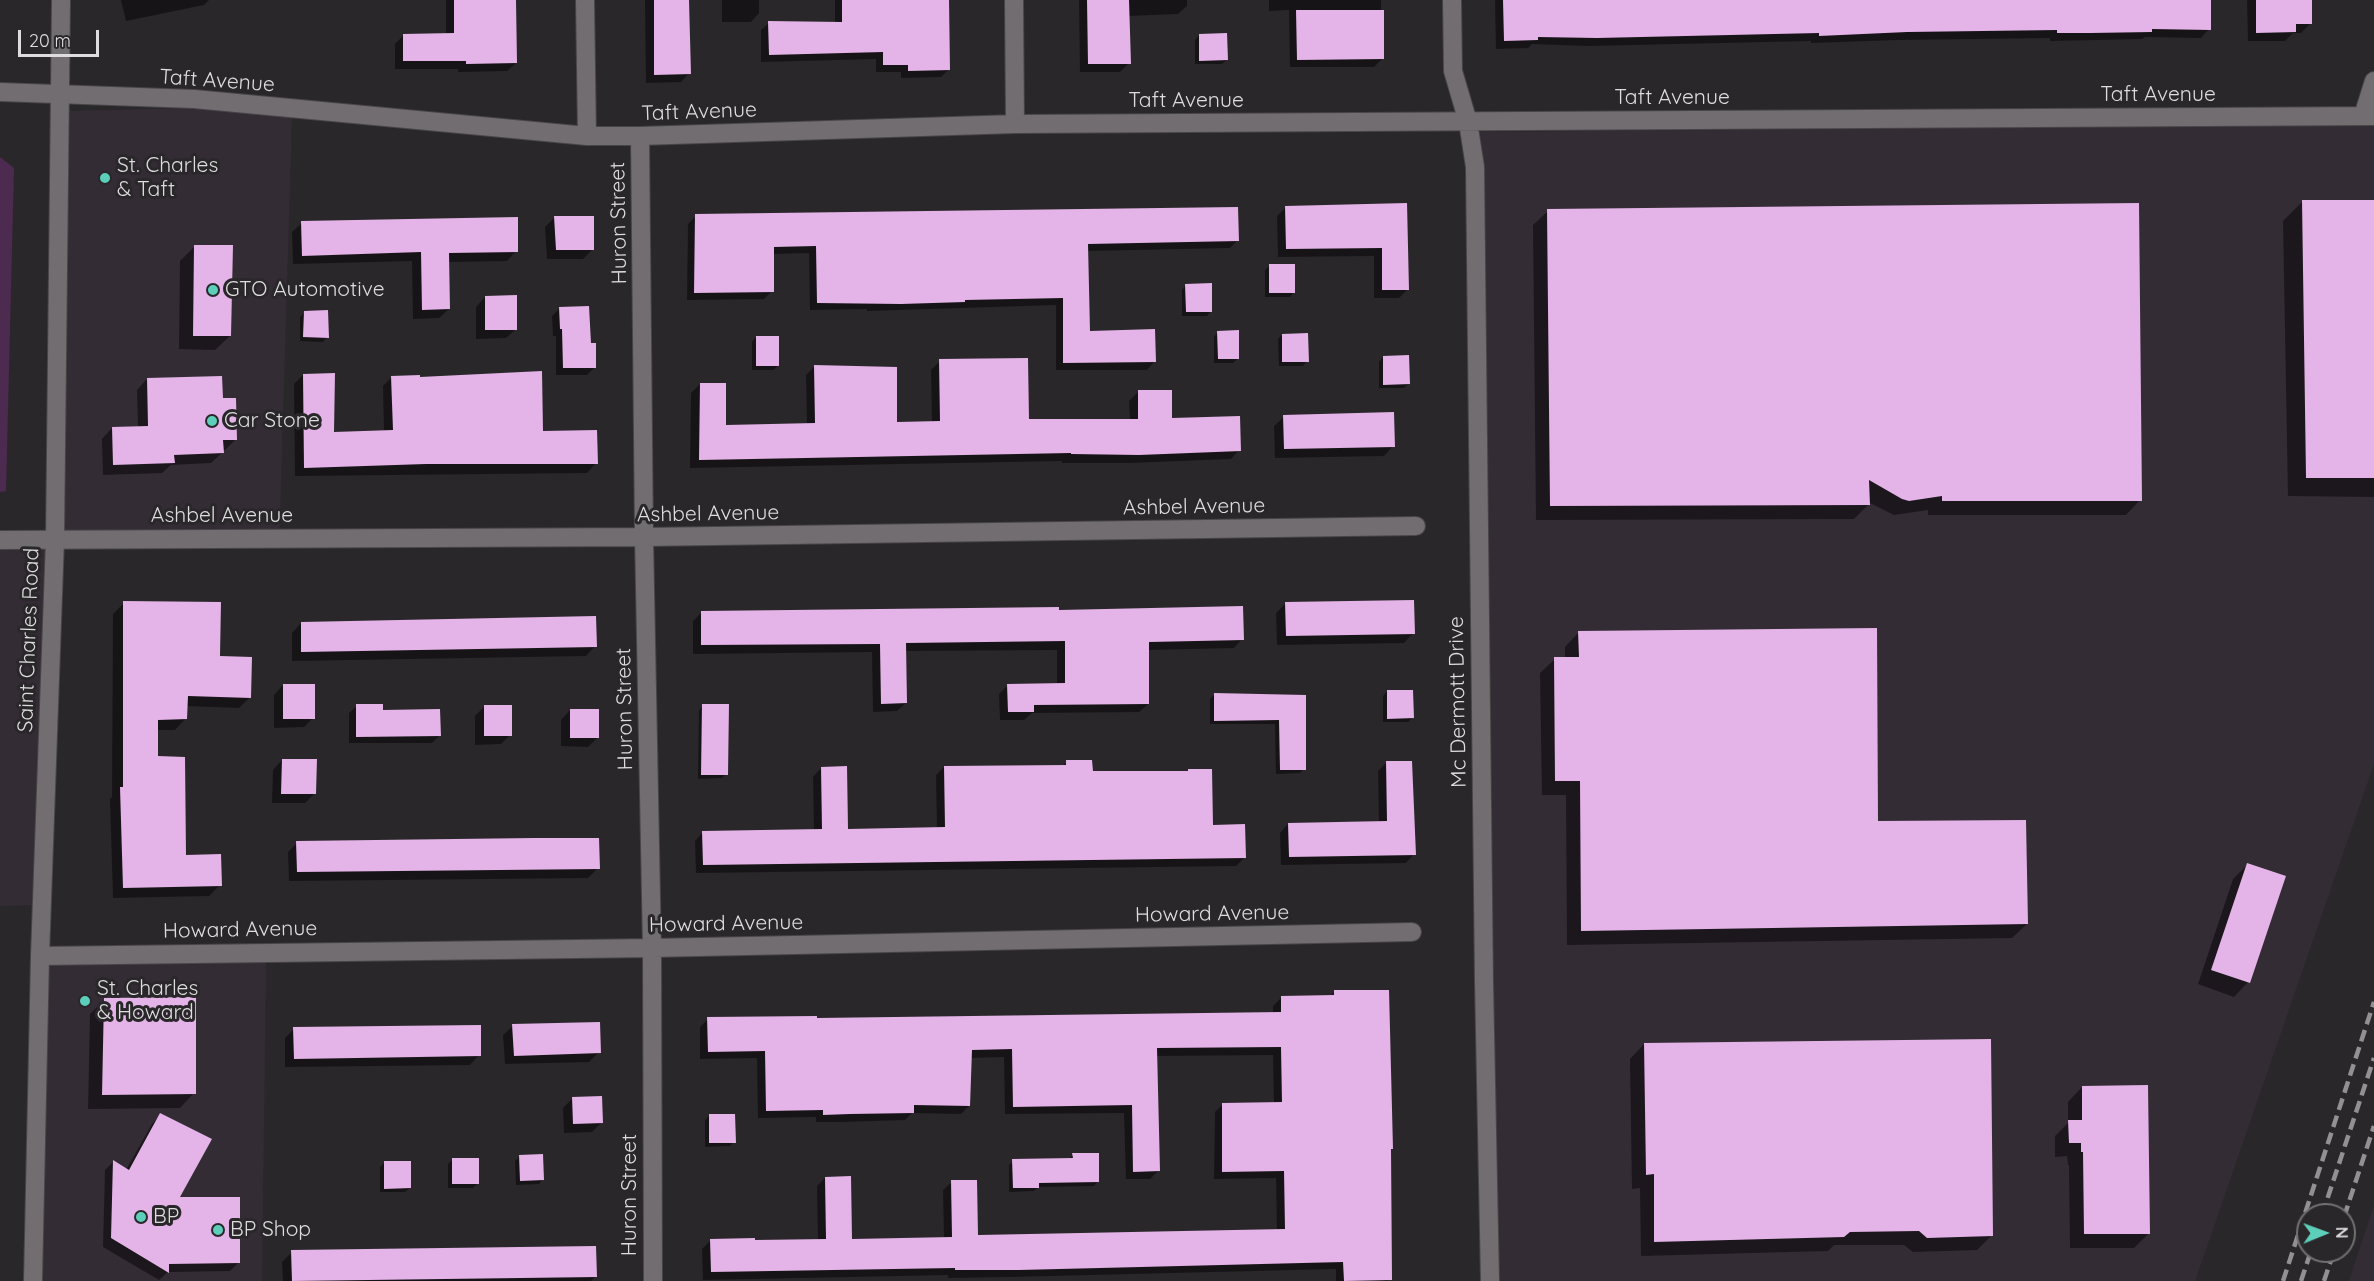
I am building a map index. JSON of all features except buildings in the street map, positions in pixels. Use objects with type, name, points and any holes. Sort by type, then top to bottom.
[{"type":"street","name":"Saint Charles Road","points":[[33,1281],[40,956],[55,538],[61,0]]},
{"type":"street","points":[[585,0],[587,136]]},
{"type":"street","points":[[1014,0],[1015,124]]},
{"type":"street","name":"Mc Dermott Drive","points":[[1452,0],[1453,71],[1468,122],[1475,167],[1484,982],[1490,1281]]},
{"type":"street","points":[[2368,116],[2374,81]]},
{"type":"street","name":"Taft Avenue","points":[[0,92],[194,99],[587,136],[1015,124],[2368,116]]},
{"type":"street","name":"Huron Street","points":[[640,136],[644,537],[652,948],[653,1281]]},
{"type":"street","name":"Ashbel Avenue","points":[[0,540],[644,537],[1416,526]]},
{"type":"street","name":"Howard Avenue","points":[[40,956],[652,948],[1412,932]]},
{"type":"shaded area","points":[[197,108],[292,117],[279,547],[62,546],[70,111]]},
{"type":"shaded area","points":[[2374,125],[2374,764],[2195,1281],[1497,1281],[1485,175],[1480,132]]},
{"type":"shaded area","points":[[0,157],[14,168],[6,491],[0,492]]},
{"type":"shaded area","points":[[48,539],[36,905],[0,906],[0,542]]},
{"type":"shaded area","points":[[266,962],[262,1281],[40,1281],[49,964]]},
{"type":"shaded area","points":[[2374,1205],[2374,1281],[2349,1281]]},
{"type":"railway","points":[[2283,1281],[2374,1002]]},
{"type":"railway","points":[[2326,1203],[2374,1058]]},
{"type":"railway","points":[[2349,1203],[2374,1126]]},
{"type":"railway","points":[[2301,1281],[2307,1263]]},
{"type":"railway","points":[[2324,1281],[2330,1263]]},
{"type":"place","name":"St. Charles & Taft","points":[[105,178]]},
{"type":"place","name":"GTO Automotive","points":[[213,290]]},
{"type":"place","name":"Car Stone","points":[[212,421]]},
{"type":"place","name":"St. Charles & Howard","points":[[85,1001]]},
{"type":"place","name":"BP","points":[[141,1217]]},
{"type":"place","name":"BP Shop","points":[[218,1230]]}]
